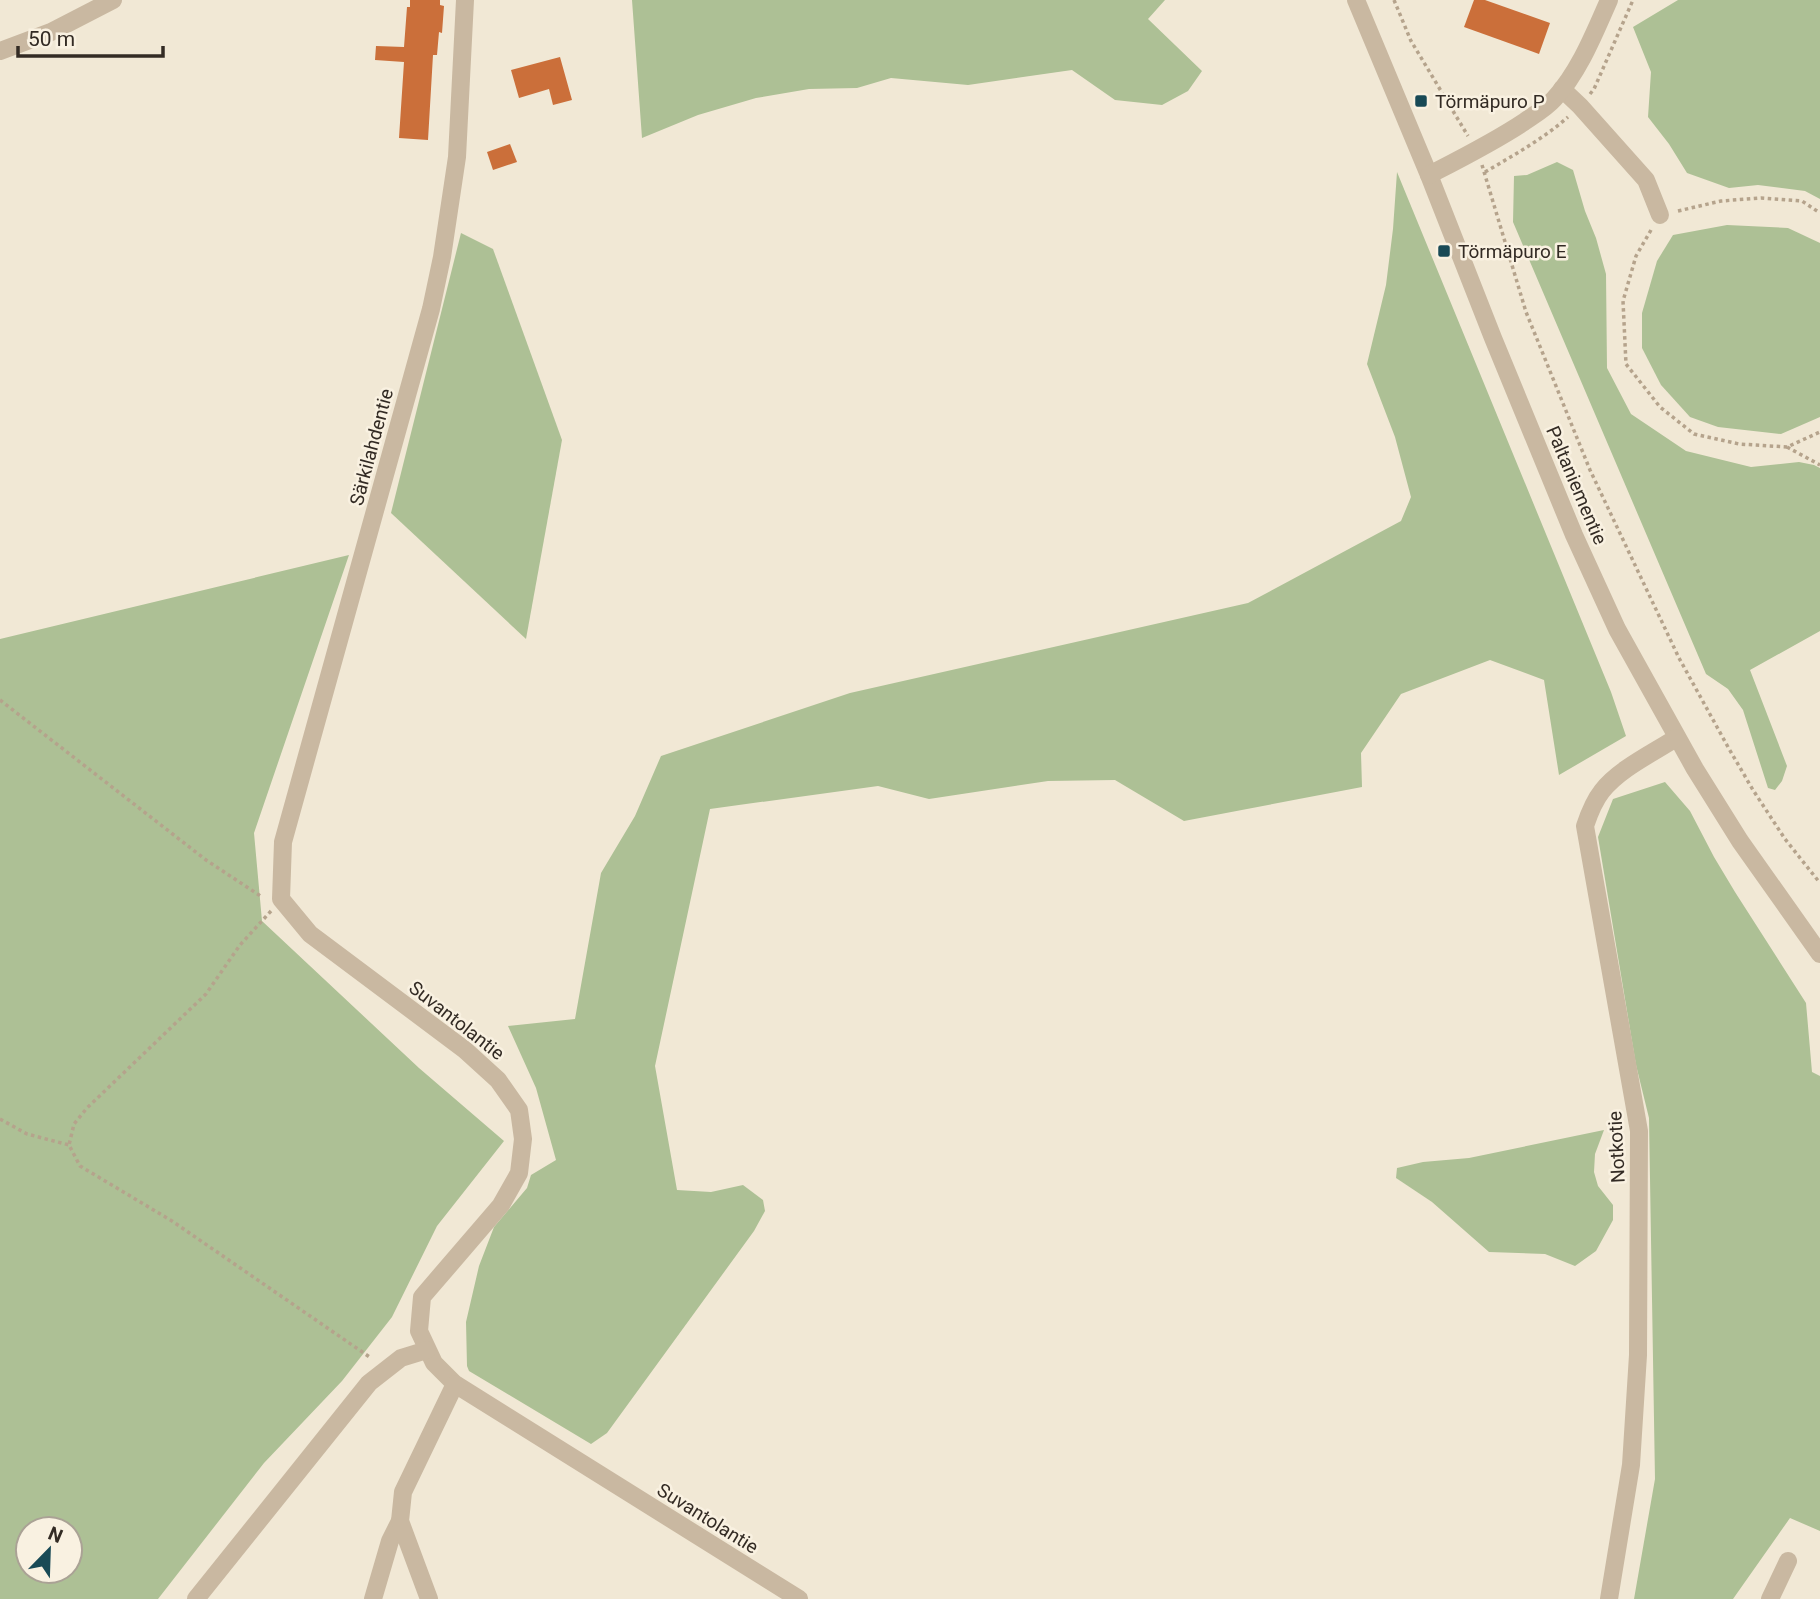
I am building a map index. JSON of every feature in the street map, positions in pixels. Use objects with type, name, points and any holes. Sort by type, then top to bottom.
[{"type":"street","points":[[0,51],[51,32],[113,0]]},
{"type":"street","name":"Särkilahdentie","points":[[281,899],[283,842],[431,309],[442,257],[457,157],[465,0]]},
{"type":"street","name":"Paltaniementie","points":[[1356,0],[1574,535],[1617,629],[1676,738],[1740,841],[1820,954]]},
{"type":"street","points":[[1429,175],[1476,151],[1553,101],[1576,67],[1609,0]]},
{"type":"street","points":[[1562,89],[1646,180],[1660,215]]},
{"type":"street","name":"Notkotie","points":[[1609,1599],[1631,1465],[1634,1424],[1638,1355],[1639,1131],[1585,827],[1591,809],[1603,790],[1624,771],[1676,738]]},
{"type":"street","name":"Suvantolantie","points":[[281,899],[310,934],[465,1050],[498,1080],[519,1110],[523,1139],[519,1173],[501,1205],[422,1297],[419,1331],[434,1363],[455,1384],[799,1599]]},
{"type":"street","points":[[196,1599],[369,1383],[401,1358],[427,1350]]},
{"type":"street","points":[[373,1599],[390,1541],[400,1521],[403,1492],[455,1384]]},
{"type":"street","points":[[400,1521],[429,1599]]},
{"type":"street","points":[[1770,1599],[1788,1561]]},
{"type":"path","points":[[1394,0],[1411,41],[1476,151],[1485,172],[1526,312],[1590,470],[1679,657],[1753,790],[1785,839],[1820,883]]},
{"type":"path","points":[[1820,213],[1802,201],[1761,198],[1721,201],[1660,215],[1636,256],[1623,301],[1626,364],[1660,407],[1694,434],[1739,444],[1787,447],[1820,465]]},
{"type":"path","points":[[1787,447],[1820,432]]},
{"type":"path","points":[[0,700],[206,860],[265,899],[281,899]]},
{"type":"path","points":[[281,899],[240,946],[206,993],[87,1108],[74,1124],[69,1145],[80,1166],[183,1228],[372,1358],[384,1371]]},
{"type":"path","points":[[0,1119],[27,1134],[69,1145]]},
{"type":"green space","points":[[632,0],[1165,0],[1148,19],[1202,71],[1188,91],[1162,105],[1115,100],[1072,70],[968,85],[891,78],[857,88],[809,89],[756,98],[698,115],[642,138]]},
{"type":"green space","points":[[1678,0],[1820,0],[1820,199],[1805,191],[1758,185],[1729,188],[1687,173],[1648,117],[1651,72],[1633,27]]},
{"type":"green space","points":[[1557,162],[1573,170],[1596,238],[1606,274],[1607,368],[1631,414],[1686,451],[1751,467],[1799,462],[1820,468],[1820,631],[1750,670],[1787,766],[1782,781],[1775,790],[1768,788],[1743,710],[1728,689],[1706,674],[1513,222],[1514,176],[1527,175]]},
{"type":"green space","points":[[1397,172],[1611,692],[1626,736],[1559,775],[1544,680],[1490,660],[1401,694],[1361,753],[1362,787],[1184,821],[1115,780],[1048,781],[929,799],[878,786],[710,809],[655,1066],[677,1190],[711,1192],[743,1185],[763,1200],[765,1211],[754,1231],[607,1433],[591,1444],[469,1371],[466,1322],[479,1266],[494,1227],[527,1188],[531,1175],[556,1160],[536,1088],[508,1026],[575,1019],[601,873],[635,816],[661,756],[850,693],[1248,603],[1401,521],[1411,497],[1395,437],[1367,364],[1386,285]]},
{"type":"green space","points":[[1727,225],[1788,228],[1820,243],[1820,417],[1781,434],[1718,427],[1690,417],[1661,385],[1642,348],[1642,313],[1657,261],[1673,235]]},
{"type":"green space","points":[[461,233],[493,249],[562,440],[526,639],[391,513]]},
{"type":"green space","points":[[349,555],[254,833],[262,921],[419,1068],[504,1141],[437,1226],[392,1317],[342,1381],[264,1463],[158,1599],[0,1599],[0,639]]},
{"type":"green space","points":[[1665,782],[1690,811],[1735,892],[1806,1003],[1812,1072],[1820,1076],[1820,1531],[1790,1518],[1733,1599],[1634,1599],[1655,1479],[1649,1118],[1636,1065],[1598,837],[1613,799]]},
{"type":"green space","points":[[1604,1130],[1595,1154],[1594,1172],[1598,1186],[1613,1205],[1613,1220],[1596,1251],[1575,1266],[1545,1254],[1489,1252],[1432,1202],[1396,1178],[1397,1168],[1423,1162],[1469,1158]]},
{"type":"building","points":[[410,0],[440,0],[440,5],[444,6],[442,33],[439,32],[437,55],[433,55],[428,140],[399,138],[404,62],[375,60],[376,46],[404,47]]},
{"type":"building","points":[[1474,0],[1485,0],[1550,23],[1539,54],[1464,27]]},
{"type":"building","points":[[560,57],[572,100],[553,105],[549,89],[519,98],[511,70]]},
{"type":"building","points":[[510,144],[517,162],[493,170],[487,152]]},
{"type":"place","name":"Törmäpuro P","points":[[1421,101]]},
{"type":"place","name":"Törmäpuro E","points":[[1444,251]]}]
